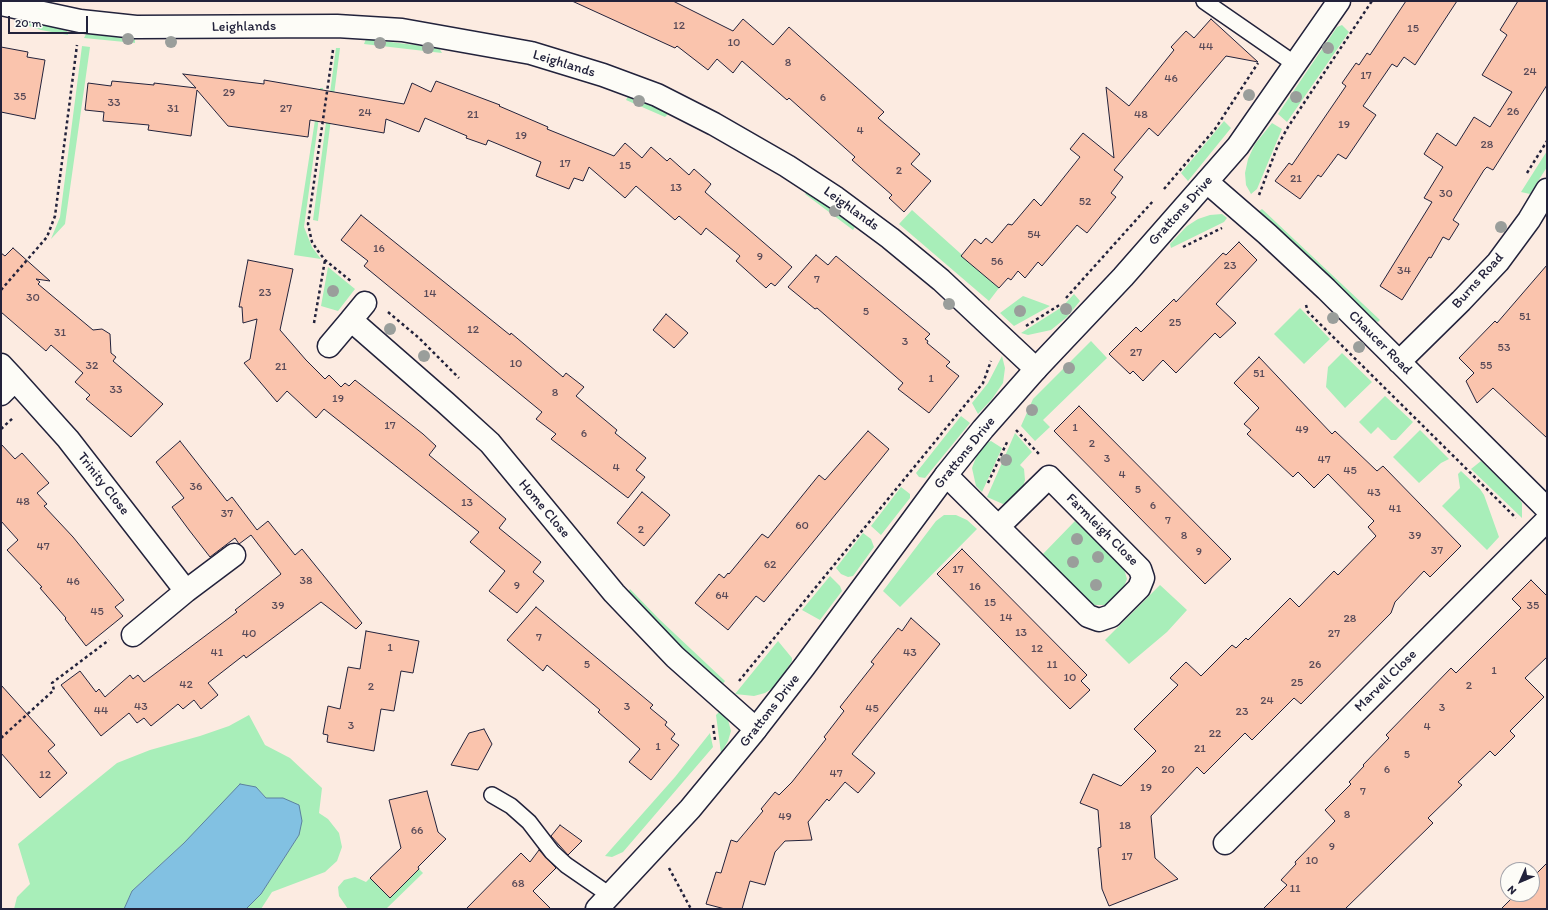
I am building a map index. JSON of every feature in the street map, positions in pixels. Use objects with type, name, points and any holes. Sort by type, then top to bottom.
[{"type":"street","name":"Grattons Drive","points":[[604,902],[696,803],[756,729],[804,667],[946,475],[1036,369],[1123,277],[1238,146],[1339,1]]},
{"type":"street","name":"Leighlands","points":[[1,4],[80,21],[136,27],[337,26],[402,30],[531,53],[657,95],[714,124],[787,166],[836,198],[890,238],[941,280],[1036,369]]},
{"type":"street","name":"Chaucer Road","points":[[1207,182],[1305,269],[1547,509]]},
{"type":"street","name":"Burns Road","points":[[1399,362],[1498,262],[1529,220],[1547,190]]},
{"type":"street","points":[[329,346],[365,303]]},
{"type":"street","name":"Home Close","points":[[351,320],[490,443],[614,593],[675,657],[756,729]]},
{"type":"street","name":"Trinity Close","points":[[6,380],[68,439],[186,591]]},
{"type":"street","name":"Farmleigh Close","points":[[946,475],[1088,616],[1098,620],[1111,616],[1139,588],[1144,578],[1140,568],[1049,476]]},
{"type":"street","points":[[999,526],[1049,476]]},
{"type":"street","name":"Marvell Close","points":[[1226,843],[1547,520]]},
{"type":"street","points":[[133,635],[186,591],[234,555]]},
{"type":"lane","points":[[1204,1],[1296,64]]},
{"type":"lane","points":[[492,795],[511,806],[529,822],[552,852],[604,902]]},
{"type":"path","points":[[1,290],[48,237],[55,216],[80,21]]},
{"type":"path","points":[[337,26],[308,224],[312,242],[325,260],[369,297],[365,303]]},
{"type":"path","points":[[1162,192],[1215,130],[1259,61],[1266,44]]},
{"type":"path","points":[[1527,174],[1547,141]]},
{"type":"path","points":[[723,701],[983,383],[994,354],[1004,339],[1060,305],[1157,197]]},
{"type":"path","points":[[325,260],[312,332],[329,346]]},
{"type":"path","points":[[1014,428],[1055,471],[1049,476]]},
{"type":"path","points":[[1,738],[54,690],[52,683],[116,635],[133,635]]},
{"type":"path","points":[[657,846],[692,909]]},
{"type":"green space","points":[[23,19],[67,31],[68,35],[41,30],[20,23]]},
{"type":"green space","points":[[1342,25],[1349,32],[1287,122],[1278,114],[1337,27]]},
{"type":"green space","points":[[86,34],[135,39],[135,43],[84,38]]},
{"type":"green space","points":[[366,39],[439,48],[442,53],[364,44]]},
{"type":"green space","points":[[82,46],[90,47],[65,224],[51,239],[60,217]]},
{"type":"green space","points":[[336,48],[340,48],[318,221],[313,220]]},
{"type":"green space","points":[[320,88],[323,88],[304,227],[312,247],[321,259],[294,255]]},
{"type":"green space","points":[[629,94],[649,102],[669,113],[665,117],[626,100]]},
{"type":"green space","points":[[1224,121],[1231,128],[1188,181],[1181,173]]},
{"type":"green space","points":[[1272,123],[1282,129],[1257,189],[1251,194],[1246,185],[1245,173],[1248,159],[1255,144]]},
{"type":"green space","points":[[1547,151],[1547,167],[1530,194],[1521,192]]},
{"type":"green space","points":[[807,192],[816,196],[856,225],[853,230],[805,194]]},
{"type":"green space","points":[[1262,209],[1380,320],[1378,322],[1373,320],[1313,261],[1262,216],[1259,211]]},
{"type":"green space","points":[[912,210],[999,288],[989,301],[899,224]]},
{"type":"green space","points":[[1222,214],[1227,218],[1224,222],[1171,248],[1170,244],[1187,226],[1198,219],[1210,215]]},
{"type":"green space","points":[[328,267],[355,289],[338,311],[321,306]]},
{"type":"green space","points":[[1074,294],[1080,301],[1067,317],[1051,330],[1028,335],[1021,333],[1062,307]]},
{"type":"green space","points":[[1023,296],[1050,306],[1014,326],[1000,313]]},
{"type":"green space","points":[[1300,308],[1330,339],[1304,364],[1274,334]]},
{"type":"green space","points":[[1091,341],[1107,358],[1043,420],[1050,427],[1035,441],[1021,426],[1033,399]]},
{"type":"green space","points":[[1342,353],[1372,382],[1345,408],[1326,387],[1328,367]]},
{"type":"green space","points":[[1002,356],[1005,368],[1003,383],[992,399],[978,414],[972,403],[988,383]]},
{"type":"green space","points":[[1385,396],[1413,422],[1396,440],[1391,440],[1378,427],[1371,434],[1359,422]]},
{"type":"green space","points":[[961,416],[970,423],[925,478],[919,477],[916,473]]},
{"type":"green space","points":[[1420,430],[1449,459],[1441,463],[1419,483],[1393,457]]},
{"type":"green space","points":[[1015,433],[1032,452],[1020,465],[1024,469],[1025,480],[1022,490],[1013,501],[1003,504],[987,497]]},
{"type":"green space","points":[[991,441],[1002,448],[982,492],[976,486],[972,468],[978,452],[984,444]]},
{"type":"green space","points":[[1481,461],[1517,496],[1522,503],[1522,518],[1471,469]]},
{"type":"green space","points":[[1461,471],[1480,489],[1484,495],[1499,537],[1487,550],[1442,506],[1460,488],[1458,474]]},
{"type":"green space","points":[[901,487],[910,494],[910,498],[881,535],[871,526]]},
{"type":"green space","points":[[944,515],[956,515],[967,520],[977,529],[900,607],[883,591],[936,521]]},
{"type":"green space","points":[[1075,521],[1124,569],[1127,579],[1123,589],[1106,605],[1093,605],[1083,598],[1042,555]]},
{"type":"green space","points":[[863,533],[871,539],[874,547],[853,576],[848,577],[841,574],[836,568]]},
{"type":"green space","points":[[830,576],[840,586],[842,591],[820,620],[802,610]]},
{"type":"green space","points":[[1160,585],[1187,610],[1167,632],[1129,664],[1105,640]]},
{"type":"green space","points":[[630,589],[659,619],[725,681],[722,685],[627,594]]},
{"type":"green space","points":[[778,641],[792,658],[792,661],[776,686],[765,693],[754,696],[735,694]]},
{"type":"green space","points":[[721,710],[728,720],[731,731],[728,741],[721,753],[716,715]]},
{"type":"green space","points":[[249,715],[265,745],[290,758],[322,788],[319,813],[328,819],[339,833],[342,847],[337,861],[325,872],[272,892],[261,909],[246,909],[261,894],[299,835],[283,798],[266,798],[256,787],[184,843],[132,891],[124,909],[14,909],[17,897],[30,884],[18,844],[117,763],[150,750],[229,726]]},
{"type":"green space","points":[[710,733],[713,747],[623,852],[612,857],[605,856],[675,777]]},
{"type":"green space","points":[[419,869],[423,873],[386,909],[348,909],[339,896],[338,887],[344,880],[355,877],[366,882],[370,878],[390,898]]},
{"type":"water","points":[[240,784],[256,787],[266,798],[283,798],[299,805],[302,821],[299,835],[261,894],[246,909],[124,909],[132,891],[184,843]]},
{"type":"building","points":[[572,1],[673,1],[733,31],[743,19],[773,45],[789,27],[884,112],[878,118],[920,154],[911,164],[931,181],[904,212],[889,198],[892,195],[852,160],[855,157],[789,98],[787,100],[742,61],[733,73],[717,59],[708,70],[677,46],[675,48]]},
{"type":"building","points":[[1406,1],[1457,1],[1415,65],[1404,57],[1397,67],[1392,64],[1363,106],[1376,115],[1346,159],[1338,154],[1321,177],[1318,175],[1300,199],[1275,181],[1289,163],[1292,165],[1346,86],[1342,83],[1356,63],[1359,65],[1367,53],[1370,55]]},
{"type":"building","points":[[1518,1],[1547,1],[1547,85],[1493,170],[1487,167],[1484,170],[1453,220],[1459,224],[1449,240],[1443,237],[1431,258],[1429,257],[1402,300],[1380,286],[1432,202],[1424,198],[1443,167],[1424,154],[1437,133],[1456,146],[1474,117],[1490,127],[1512,92],[1482,75],[1507,35],[1500,30]]},
{"type":"building","points":[[1211,19],[1258,62],[1226,56],[1158,136],[1149,128],[1114,170],[1123,177],[1111,193],[1116,197],[1087,233],[1077,225],[1042,266],[1038,262],[1025,278],[1018,271],[1011,280],[1008,278],[999,288],[961,256],[975,239],[981,244],[986,238],[992,243],[1008,224],[1012,225],[1034,199],[1041,206],[1080,157],[1070,149],[1083,133],[1114,158],[1106,87],[1129,106],[1174,50],[1171,47],[1186,31],[1194,38]]},
{"type":"building","points":[[1,47],[28,52],[27,57],[45,60],[35,119],[1,112]]},
{"type":"building","points":[[183,74],[264,84],[264,80],[404,104],[412,83],[431,92],[436,81],[500,105],[499,106],[548,127],[547,129],[614,156],[625,143],[642,158],[651,147],[667,161],[670,158],[689,175],[694,169],[711,184],[705,192],[792,267],[775,286],[771,283],[766,288],[736,261],[740,256],[706,228],[701,235],[679,216],[675,220],[636,186],[625,198],[589,167],[583,181],[574,178],[569,189],[536,176],[541,162],[488,140],[486,145],[466,138],[467,136],[425,118],[419,132],[386,119],[384,133],[310,120],[308,137],[228,126],[197,90],[191,136],[148,130],[149,125],[103,121],[104,112],[85,110],[88,83],[111,86],[112,81],[154,85],[154,83],[196,88]]},
{"type":"building","points":[[361,215],[510,335],[511,333],[563,377],[566,373],[584,387],[576,396],[617,430],[615,433],[646,458],[636,470],[645,477],[628,498],[551,439],[556,434],[536,419],[542,412],[364,266],[368,261],[341,240]]},
{"type":"building","points":[[1239,242],[1257,260],[1216,304],[1236,323],[1220,338],[1215,333],[1176,373],[1163,360],[1143,381],[1133,371],[1130,374],[1109,354],[1136,327],[1141,332],[1174,299],[1176,302],[1223,253],[1226,255]]},
{"type":"building","points":[[13,248],[50,281],[36,279],[40,282],[38,284],[93,330],[102,329],[110,334],[111,353],[116,357],[113,361],[163,404],[131,437],[86,399],[90,395],[75,382],[83,373],[51,345],[46,351],[1,312],[1,253],[5,256]]},
{"type":"building","points":[[816,255],[828,265],[836,256],[930,334],[925,339],[928,341],[927,343],[950,362],[946,366],[959,376],[929,413],[898,389],[903,383],[817,308],[815,309],[788,287]]},
{"type":"building","points":[[248,260],[293,269],[280,330],[306,360],[325,379],[329,375],[341,387],[345,383],[349,386],[355,380],[423,434],[436,446],[429,455],[506,519],[499,528],[541,562],[533,572],[544,581],[517,613],[489,591],[505,571],[470,542],[479,532],[324,409],[316,418],[287,391],[277,402],[244,363],[250,359],[257,319],[243,323],[242,307],[239,307]]},
{"type":"building","points":[[1547,265],[1547,438],[1493,388],[1477,403],[1466,381],[1474,373],[1459,358],[1495,321],[1497,323]]},
{"type":"building","points":[[666,314],[688,333],[674,348],[653,330]]},
{"type":"building","points":[[1259,357],[1332,434],[1335,431],[1377,471],[1383,466],[1461,546],[1430,577],[1424,571],[1395,602],[1391,613],[1301,704],[1294,698],[1252,740],[1245,733],[1204,774],[1197,767],[1151,816],[1155,858],[1178,879],[1109,906],[1102,889],[1098,848],[1101,847],[1098,810],[1080,803],[1093,774],[1121,786],[1156,751],[1134,729],[1178,685],[1170,678],[1186,662],[1201,676],[1232,645],[1236,648],[1246,638],[1248,640],[1290,598],[1299,607],[1334,571],[1338,575],[1376,536],[1368,527],[1374,521],[1328,474],[1314,488],[1298,472],[1293,477],[1247,434],[1251,430],[1244,424],[1259,408],[1234,383]]},
{"type":"building","points":[[1079,406],[1231,559],[1205,584],[1054,431]]},
{"type":"building","points":[[868,431],[889,449],[764,602],[756,596],[728,630],[695,603],[719,574],[724,578],[728,573],[729,574],[762,534],[768,538],[819,475],[825,480]]},
{"type":"building","points":[[180,441],[227,501],[232,497],[257,530],[268,521],[295,555],[302,549],[362,623],[356,629],[321,602],[246,658],[244,655],[208,683],[218,695],[201,709],[194,700],[183,709],[178,704],[151,726],[144,718],[137,723],[129,713],[101,736],[61,685],[80,671],[96,692],[99,689],[105,697],[130,675],[133,679],[138,675],[144,682],[237,612],[235,610],[281,574],[251,535],[239,544],[235,538],[210,557],[189,530],[172,507],[184,498],[156,462]]},
{"type":"building","points":[[1,444],[15,459],[22,453],[49,483],[37,493],[47,504],[44,506],[73,537],[124,600],[115,607],[123,616],[86,646],[65,619],[66,618],[40,588],[42,587],[7,550],[18,540],[1,521]]},
{"type":"building","points":[[642,492],[670,515],[644,546],[617,523]]},
{"type":"building","points":[[962,549],[1087,675],[1081,681],[1090,690],[1070,709],[937,574]]},
{"type":"building","points":[[1531,580],[1547,596],[1547,657],[1525,678],[1544,697],[1510,731],[1515,736],[1495,756],[1490,751],[1458,782],[1462,785],[1428,818],[1433,823],[1345,909],[1263,909],[1287,885],[1281,880],[1296,864],[1295,862],[1335,821],[1325,810],[1351,784],[1349,782],[1364,766],[1363,765],[1389,738],[1386,735],[1451,668],[1456,673],[1521,608],[1512,599]]},
{"type":"building","points":[[536,607],[653,705],[650,708],[667,722],[665,725],[675,734],[671,739],[679,745],[651,780],[629,762],[640,749],[598,712],[600,710],[547,665],[543,671],[507,640]]},
{"type":"building","points":[[911,618],[940,644],[852,754],[875,773],[858,793],[845,782],[829,801],[827,799],[808,822],[812,840],[785,841],[775,852],[765,885],[750,881],[742,909],[725,909],[706,904],[716,872],[721,873],[731,840],[737,842],[763,811],[761,809],[775,792],[779,795],[792,782],[826,739],[824,737],[844,711],[840,707],[874,664],[871,662],[898,628],[902,631]]},
{"type":"building","points":[[366,631],[419,641],[413,673],[401,671],[394,711],[381,709],[374,751],[327,742],[328,735],[323,734],[328,706],[340,709],[348,667],[360,669]]},
{"type":"building","points":[[1,685],[55,745],[48,751],[67,773],[40,798],[1,753]]},
{"type":"building","points":[[484,729],[492,744],[478,770],[451,765],[469,733]]},
{"type":"building","points":[[427,791],[438,832],[446,839],[390,898],[370,878],[401,848],[389,800]]},
{"type":"building","points":[[560,825],[582,841],[568,855],[551,836]]},
{"type":"building","points":[[539,850],[556,868],[533,891],[551,909],[466,909],[521,853],[530,862]]},
{"type":"building","points":[[1547,863],[1547,909],[1501,909],[1508,902],[1540,902],[1540,870]]}]
